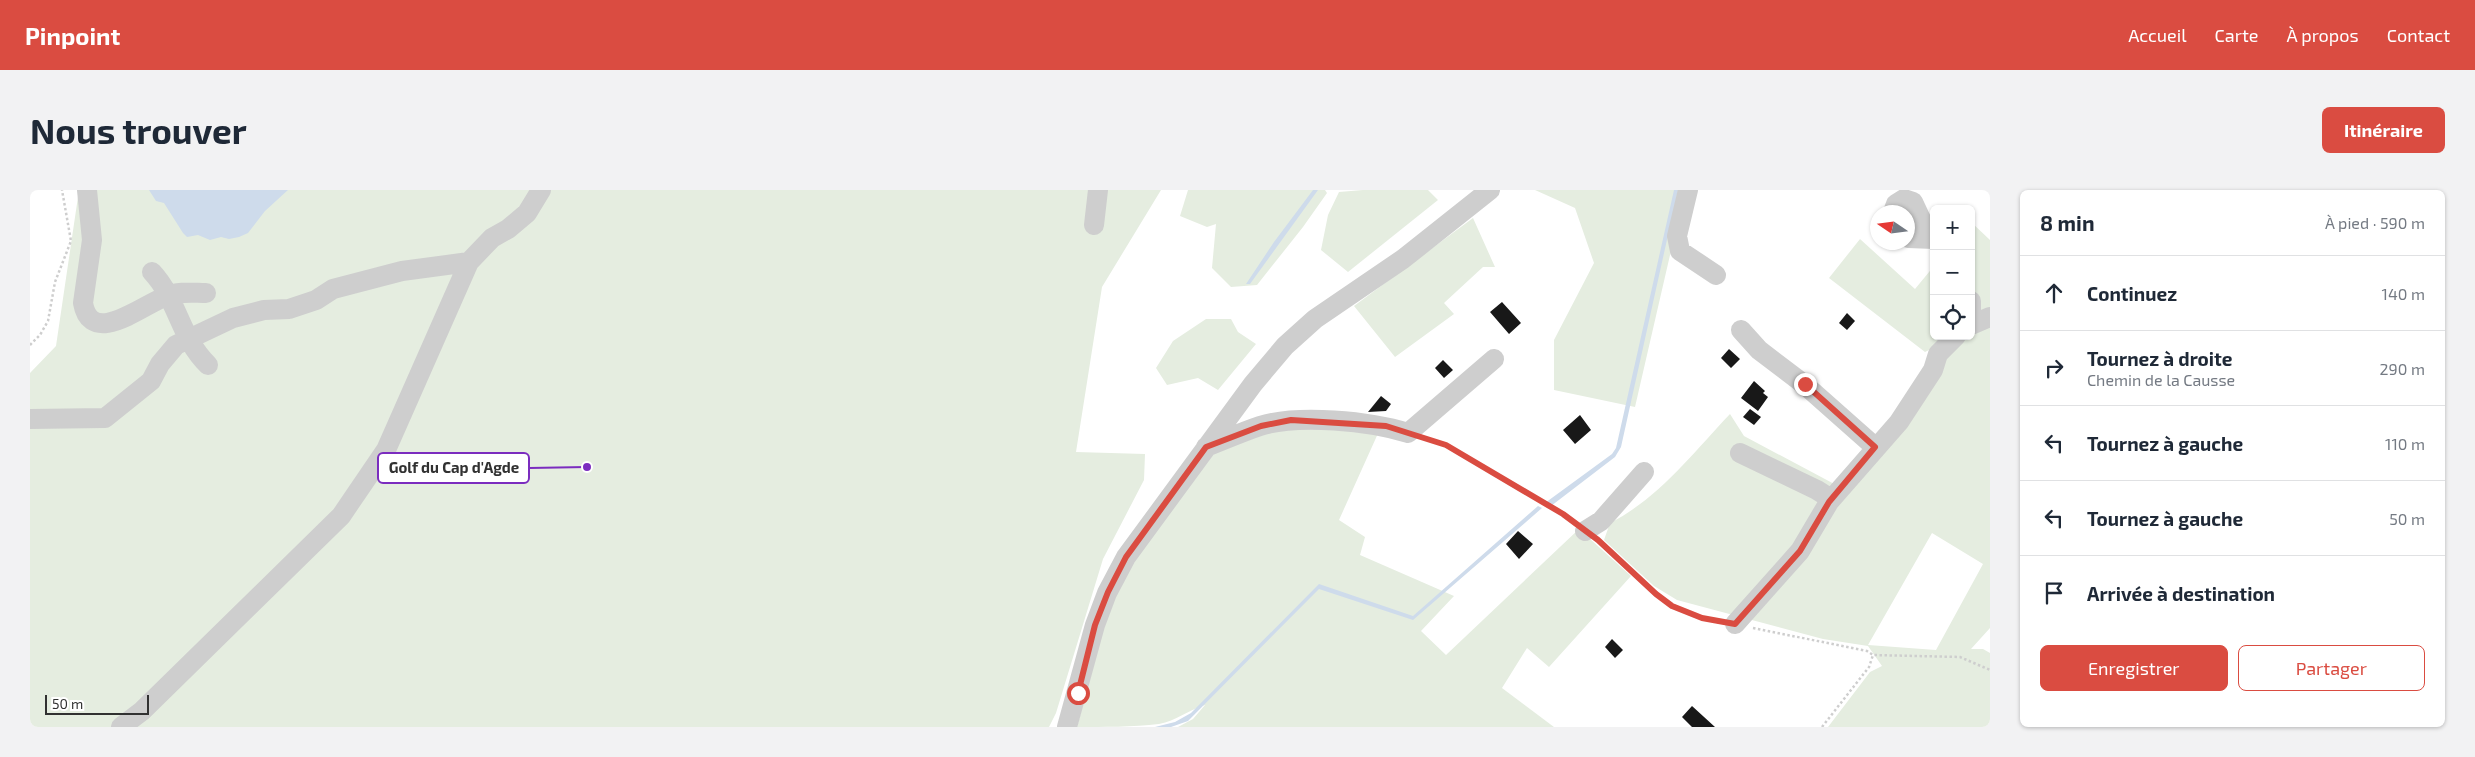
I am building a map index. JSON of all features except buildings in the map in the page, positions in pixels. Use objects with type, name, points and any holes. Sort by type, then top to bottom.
[{"type":"street","points":[[87,190],[92,240],[83,303],[84,313],[94,321],[112,323],[124,319],[168,295],[206,292]]},
{"type":"street","points":[[121,727],[149,704],[341,516],[386,450],[469,262],[492,238],[508,230],[527,213],[541,190]]},
{"type":"street","points":[[1094,225],[1098,190]]},
{"type":"street","points":[[1067,727],[1095,625],[1108,592],[1126,557],[1253,384],[1285,346],[1315,319],[1403,259],[1490,190]]},
{"type":"street","points":[[1688,190],[1677,236],[1680,250],[1716,275]]},
{"type":"street","points":[[1896,205],[1904,199],[1913,202],[1914,205]]},
{"type":"street","points":[[1915,206],[1930,235]]},
{"type":"street","points":[[1915,238],[1930,238]]},
{"type":"street","points":[[30,419],[105,418],[151,380],[160,364],[176,345],[233,318],[264,310],[289,309],[316,300],[333,289],[402,271],[469,262]]},
{"type":"street","points":[[152,272],[162,282],[194,352],[208,365]]},
{"type":"street","points":[[1975,324],[1990,317]]},
{"type":"street","points":[[1741,330],[1759,350],[1805,384],[1875,447]]},
{"type":"street","points":[[1735,624],[1800,551],[1829,502],[1875,447],[1899,422],[1933,370],[1938,354],[1952,340]]},
{"type":"street","points":[[1206,447],[1261,426],[1291,420],[1386,426],[1408,433],[1494,359]]},
{"type":"street","points":[[1740,453],[1828,496],[1829,502]]},
{"type":"street","points":[[1585,531],[1601,521],[1644,472]]},
{"type":"path","points":[[30,345],[40,335],[48,322],[55,282],[71,240],[62,190]]},
{"type":"path","points":[[1408,433],[1446,445],[1522,488],[1585,531],[1672,606],[1702,618],[1867,651],[1873,655],[1960,657],[1990,670]]},
{"type":"path","points":[[1822,727],[1869,667],[1873,655]]},
{"type":"shaded area","points":[[79,190],[1161,190],[1102,287],[1076,452],[1145,454],[1144,480],[1103,559],[1056,713],[1049,727],[30,727],[30,373],[56,346]]},
{"type":"shaded area","points":[[1188,190],[1325,190],[1327,193],[1257,285],[1231,287],[1212,268],[1216,224],[1207,227],[1180,216]]},
{"type":"shaded area","points":[[1428,190],[1438,200],[1348,272],[1321,250],[1328,215],[1339,192]]},
{"type":"shaded area","points":[[1535,190],[1685,190],[1635,407],[1554,390],[1554,340],[1594,263],[1575,208]]},
{"type":"shaded area","points":[[1473,218],[1495,267],[1483,267],[1444,303],[1454,314],[1395,357],[1354,306]]},
{"type":"shaded area","points":[[1975,226],[1990,240],[1990,628],[1971,649],[1983,649],[1990,653],[1990,727],[1828,727],[1870,672],[1882,666],[1868,646],[1823,639],[1677,600],[1654,586],[1604,540],[1610,523],[1628,513],[1659,488],[1730,414],[1744,436],[1838,486],[1836,501],[1946,340],[1975,340]],"holes":[[[1932,533],[1983,564],[1936,650],[1868,645]]]},
{"type":"shaded area","points":[[1860,239],[1915,289],[1930,271],[1930,340],[1941,340],[1935,347],[1925,352],[1829,278]]},
{"type":"shaded area","points":[[1206,319],[1231,319],[1238,332],[1256,344],[1218,390],[1198,378],[1167,385],[1156,368],[1173,341]]},
{"type":"shaded area","points":[[1300,424],[1380,429],[1339,520],[1365,537],[1360,555],[1454,596],[1421,631],[1446,655],[1579,529],[1631,576],[1549,667],[1527,648],[1502,688],[1554,727],[1178,727],[1193,719],[1205,705],[1159,724],[1077,727],[1112,596],[1128,562],[1208,457],[1260,431]]},
{"type":"water","points":[[149,190],[288,190],[265,211],[248,233],[229,239],[221,237],[210,240],[198,235],[187,237],[164,203],[156,201]]},
{"type":"water","points":[[1313,190],[1318,190],[1250,284],[1246,284],[1274,242]]},
{"type":"water","points":[[1674,190],[1678,190],[1621,447],[1615,457],[1551,506],[1545,503],[1612,454],[1616,448]]},
{"type":"water","points":[[1538,506],[1542,508],[1413,620],[1319,589],[1188,721],[1171,727],[1155,727],[1175,722],[1191,713],[1319,584],[1413,616]]},
{"type":"place","name":"Golf du Cap d'Agde","points":[[587,467]]},
{"type":"route","points":[[1078,693],[1095,625],[1108,592],[1126,557],[1206,447],[1261,426],[1291,420],[1386,426],[1446,445],[1522,488],[1563,514],[1598,540],[1656,594],[1672,606],[1702,618],[1735,624],[1800,551],[1829,502],[1875,447],[1805,384]]}]
